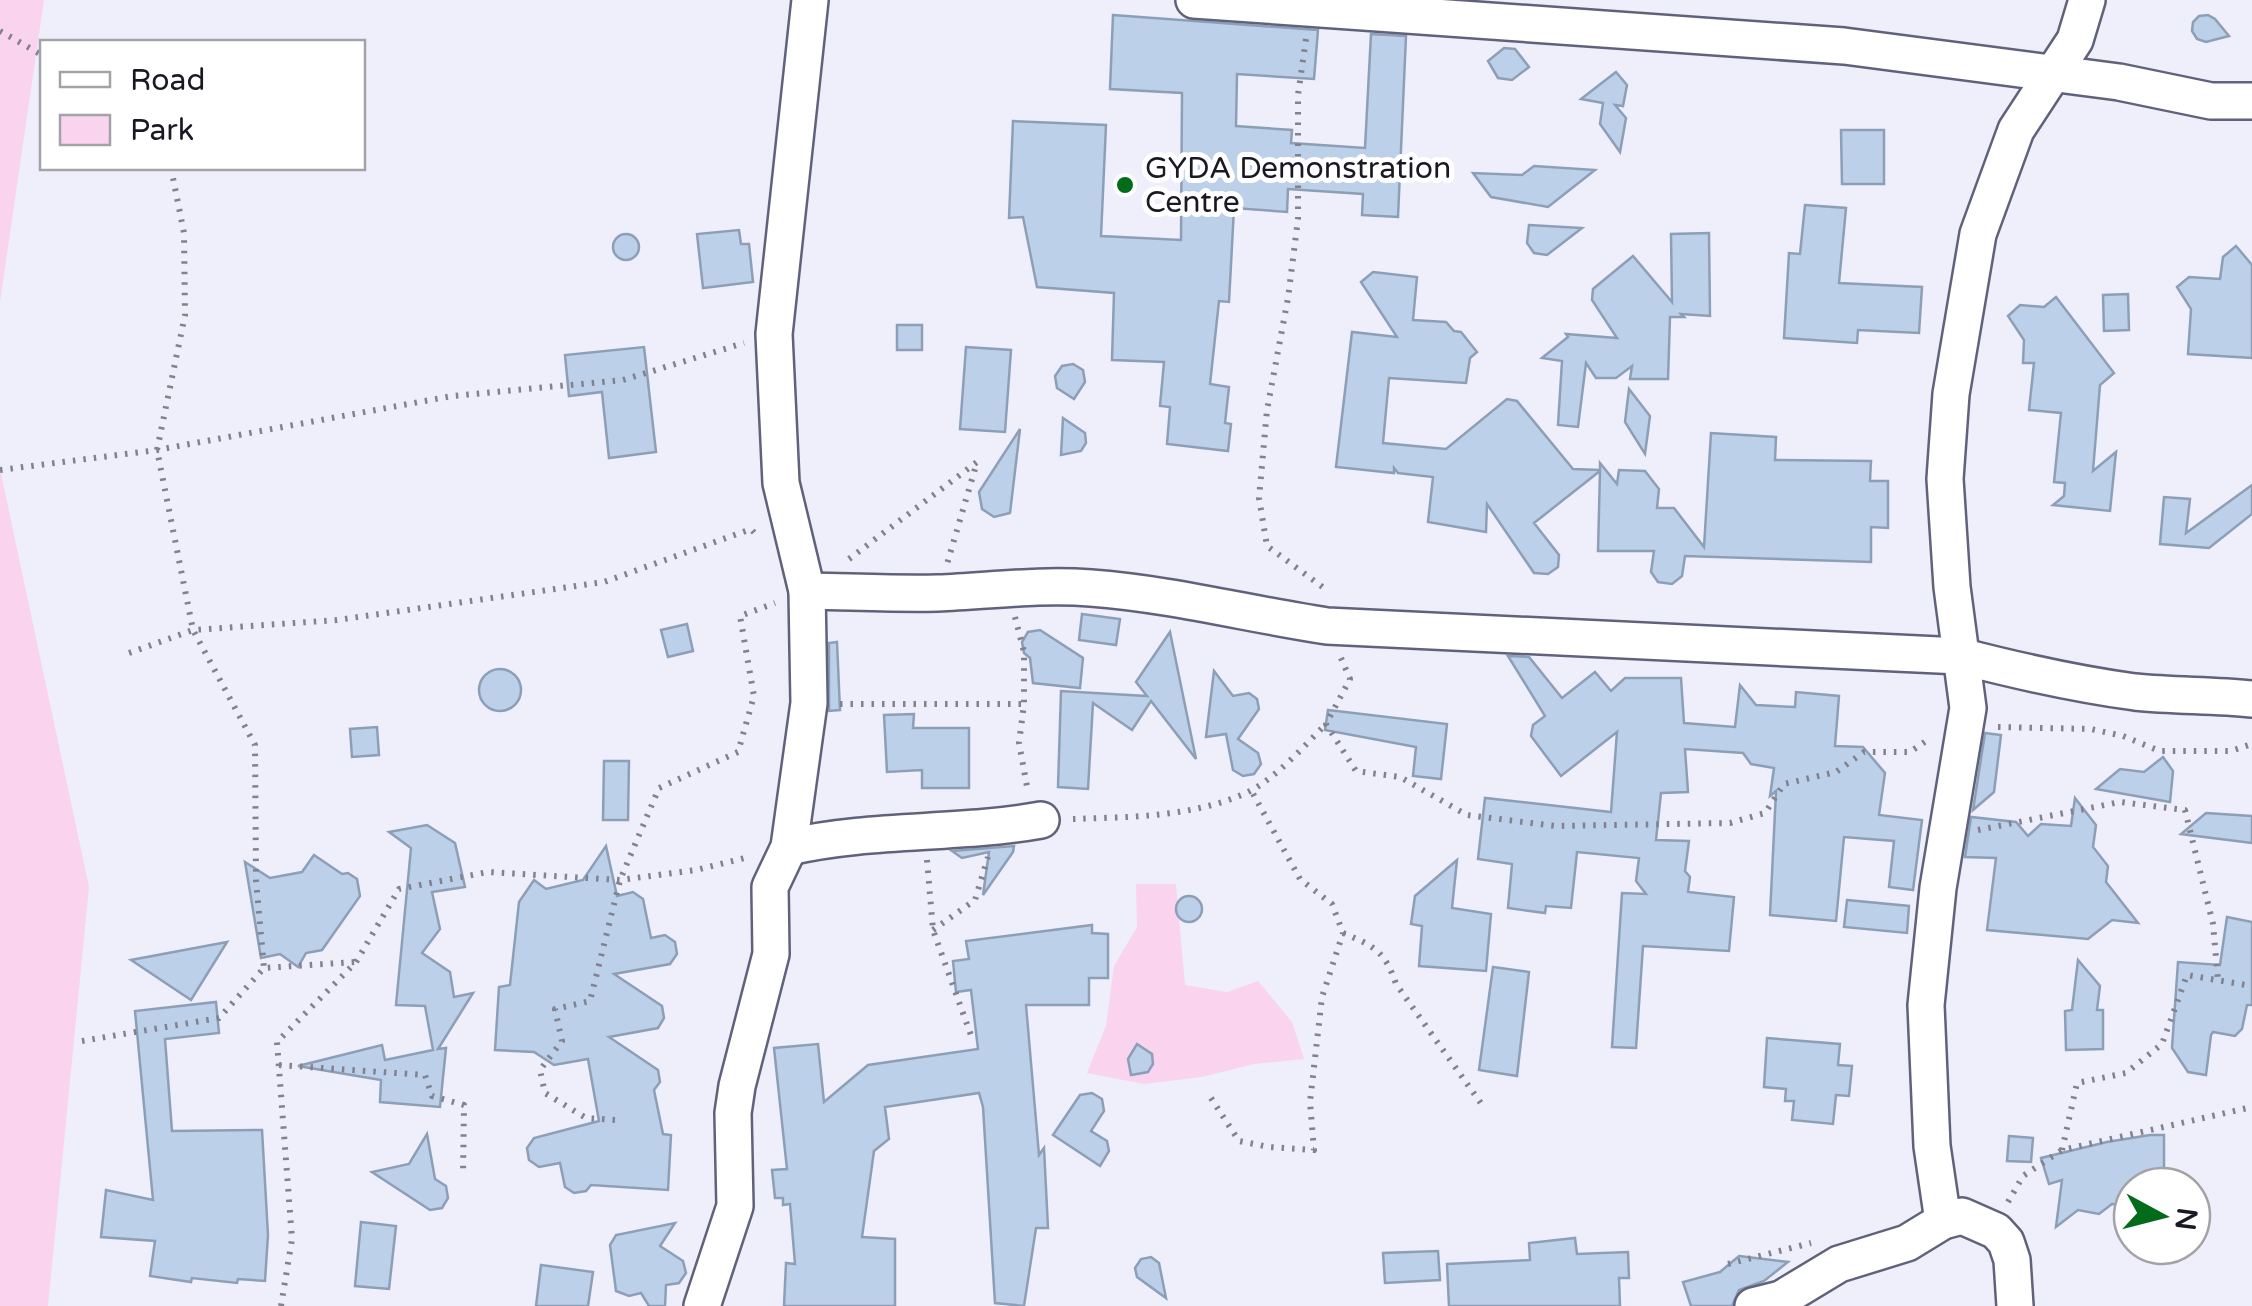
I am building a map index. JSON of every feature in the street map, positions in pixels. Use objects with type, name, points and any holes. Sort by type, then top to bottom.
[{"type":"street","points":[[702,1306],[735,1206],[735,1099],[771,954],[770,887],[789,847],[809,703],[807,591],[781,483],[774,334],[810,0]]},
{"type":"street","points":[[1194,0],[1437,9],[1844,46],[2119,82],[2211,101],[2252,101]]},
{"type":"street","points":[[1943,1222],[1932,1146],[1926,1006],[1938,888],[1950,835],[1967,716],[1945,479],[1951,394],[1978,234],[2016,130],[2075,40],[2087,0]]},
{"type":"street","points":[[807,591],[938,593],[1013,586],[1108,590],[1327,626],[1960,656],[2070,682],[2139,692],[2252,699]]},
{"type":"street","points":[[789,847],[840,839],[998,828],[1041,820]]},
{"type":"street","points":[[1752,1306],[1781,1298],[1839,1264],[1907,1243],[1962,1216],[1996,1231],[2006,1242],[2012,1260],[2016,1306]]},
{"type":"path","points":[[1013,586],[1013,608],[1024,652],[1024,704],[1018,743],[1029,794],[1041,820],[1129,817],[1197,808],[1251,790],[1326,724],[1350,679],[1327,626],[1324,588],[1267,546],[1259,498],[1267,410],[1298,219],[1298,95],[1310,7]]},
{"type":"path","points":[[0,31],[40,53]]},
{"type":"path","points":[[171,170],[184,233],[185,316],[157,450],[192,630],[255,745],[256,880],[264,968]]},
{"type":"path","points":[[0,470],[157,450],[452,396],[623,380],[774,334]]},
{"type":"path","points":[[615,1120],[586,1118],[545,1093],[540,1070],[562,1040],[555,1009],[590,1001],[620,880],[659,788],[738,752],[754,696],[740,616],[807,591],[977,462],[938,593]]},
{"type":"path","points":[[130,654],[192,630],[336,620],[604,582],[750,528],[762,541]]},
{"type":"path","points":[[809,703],[1024,704]]},
{"type":"path","points":[[1326,724],[1356,771],[1400,777],[1467,815],[1556,826],[1730,822],[1765,813],[1784,784],[1836,772],[1864,752],[1910,752],[1967,716],[2090,729],[2123,736],[2160,751],[2231,751],[2252,744]]},
{"type":"path","points":[[1211,1098],[1239,1142],[1314,1150],[1310,1102],[1322,997],[1343,933],[1332,904],[1300,879],[1251,790]]},
{"type":"path","points":[[1950,835],[2120,802],[2184,810],[2213,924],[2218,980]]},
{"type":"path","points":[[933,930],[975,900],[998,828]]},
{"type":"path","points":[[924,834],[933,930],[972,1038]]},
{"type":"path","points":[[282,1306],[292,1238],[277,1042],[356,962],[398,888],[488,872],[620,880],[696,870],[789,847]]},
{"type":"path","points":[[1343,933],[1370,945],[1388,961],[1396,984],[1485,1110]]},
{"type":"path","points":[[82,1041],[220,1018],[264,968],[356,962]]},
{"type":"path","points":[[2062,1150],[2077,1084],[2126,1073],[2162,1044],[2187,975],[2252,986]]},
{"type":"path","points":[[279,1065],[425,1075],[432,1096],[464,1105],[463,1176]]},
{"type":"path","points":[[1996,1231],[2023,1176],[2062,1150],[2252,1107]]},
{"type":"green space","points":[[0,0],[44,0],[0,302]]},
{"type":"green space","points":[[0,469],[89,887],[48,1306],[0,1306]]},
{"type":"green space","points":[[1136,884],[1176,884],[1185,985],[1227,992],[1258,981],[1292,1022],[1304,1059],[1144,1084],[1087,1073],[1106,1026],[1114,966],[1137,927]]},
{"type":"building","points":[[1113,15],[1318,30],[1314,79],[1237,74],[1236,126],[1292,130],[1291,143],[1365,148],[1371,34],[1406,36],[1398,217],[1362,215],[1363,194],[1288,189],[1287,212],[1234,208],[1229,302],[1219,301],[1210,384],[1229,387],[1225,423],[1231,424],[1228,451],[1167,444],[1170,407],[1160,406],[1164,362],[1112,360],[1114,293],[1037,287],[1023,217],[1009,218],[1013,121],[1106,125],[1101,236],[1181,240],[1182,93],[1110,89]]},
{"type":"building","points":[[2208,15],[2229,36],[2206,42],[2197,39],[2192,31],[2193,22]]},
{"type":"building","points":[[1504,48],[1515,49],[1529,67],[1512,80],[1498,78],[1488,61]]},
{"type":"building","points":[[1616,72],[1627,85],[1623,106],[1615,105],[1626,118],[1620,152],[1600,124],[1603,103],[1581,99]]},
{"type":"building","points":[[1841,130],[1884,130],[1884,184],[1842,184]]},
{"type":"building","points":[[1534,166],[1595,170],[1548,207],[1491,197],[1473,173],[1522,175]]},
{"type":"building","points":[[1805,205],[1846,208],[1839,283],[1922,287],[1919,333],[1858,330],[1857,343],[1784,338],[1789,253],[1800,254]]},
{"type":"building","points":[[1529,225],[1582,228],[1547,255],[1534,253],[1527,243]]},
{"type":"building","points":[[739,230],[741,244],[749,244],[753,282],[703,288],[697,234]]},
{"type":"building","points":[[1709,233],[1710,316],[1670,317],[1668,379],[1630,379],[1632,366],[1616,378],[1596,378],[1586,363],[1578,427],[1558,425],[1562,361],[1542,358],[1568,337],[1566,334],[1617,338],[1592,300],[1593,289],[1633,256],[1672,302],[1671,234]]},
{"type":"building","points":[[626,234],[635,238],[639,247],[635,256],[626,260],[617,256],[613,247],[617,238]]},
{"type":"building","points":[[2236,246],[2252,265],[2252,358],[2188,354],[2191,309],[2177,287],[2189,277],[2220,279],[2223,257]]},
{"type":"building","points":[[1373,272],[1417,277],[1413,320],[1446,322],[1454,331],[1461,332],[1477,352],[1470,358],[1466,383],[1389,378],[1383,443],[1446,449],[1507,399],[1517,401],[1573,469],[1600,470],[1600,463],[1617,484],[1619,470],[1645,471],[1659,489],[1657,508],[1674,508],[1704,547],[1711,433],[1776,437],[1775,460],[1871,461],[1870,481],[1888,481],[1888,528],[1871,527],[1871,562],[1685,556],[1682,576],[1672,584],[1658,582],[1651,572],[1654,551],[1598,551],[1600,471],[1534,523],[1559,555],[1558,567],[1548,574],[1534,573],[1487,504],[1486,532],[1428,522],[1433,477],[1398,473],[1394,468],[1394,473],[1336,467],[1352,332],[1397,337],[1361,282]]},
{"type":"building","points":[[2128,294],[2129,330],[2104,331],[2103,295]]},
{"type":"building","points":[[2056,297],[2114,373],[2100,385],[2093,471],[2116,452],[2110,511],[2053,505],[2064,496],[2065,483],[2054,482],[2061,413],[2029,410],[2034,363],[2023,363],[2024,340],[2008,316],[2020,305],[2044,307]]},
{"type":"building","points":[[897,325],[922,325],[922,350],[897,350]]},
{"type":"building","points":[[644,347],[656,452],[609,458],[602,392],[569,396],[565,355]]},
{"type":"building","points":[[966,347],[1011,350],[1005,432],[960,429]]},
{"type":"building","points":[[1073,364],[1083,370],[1085,382],[1074,399],[1057,388],[1055,376],[1062,366]]},
{"type":"building","points":[[1629,389],[1650,416],[1645,454],[1625,422]]},
{"type":"building","points":[[1063,418],[1085,433],[1086,443],[1081,451],[1061,455]]},
{"type":"building","points":[[1020,429],[1010,513],[994,517],[982,509],[979,492]]},
{"type":"building","points":[[2252,485],[2252,514],[2209,548],[2160,544],[2164,497],[2190,499],[2186,533]]},
{"type":"building","points":[[1082,614],[1120,619],[1116,645],[1079,640]]},
{"type":"building","points":[[687,624],[693,651],[668,657],[661,630]]},
{"type":"building","points":[[1040,630],[1083,658],[1080,688],[1033,683],[1030,658],[1024,653],[1022,642],[1028,632]]},
{"type":"building","points":[[1170,632],[1196,759],[1151,701],[1132,730],[1093,703],[1088,789],[1058,787],[1061,691],[1147,696],[1136,682]]},
{"type":"building","points":[[837,642],[840,710],[829,711],[829,643]]},
{"type":"building","points":[[1508,656],[1529,657],[1562,698],[1595,672],[1611,691],[1625,678],[1681,678],[1684,723],[1735,727],[1740,685],[1756,705],[1795,707],[1796,692],[1839,696],[1835,746],[1863,747],[1885,773],[1879,815],[1922,820],[1913,890],[1889,887],[1894,841],[1844,837],[1836,921],[1770,915],[1776,791],[1770,796],[1774,768],[1751,764],[1743,753],[1685,749],[1688,792],[1661,793],[1656,840],[1689,841],[1685,871],[1690,877],[1688,892],[1734,897],[1729,951],[1643,946],[1636,1048],[1612,1047],[1622,893],[1646,894],[1636,881],[1639,858],[1577,852],[1571,908],[1546,906],[1545,913],[1508,908],[1512,864],[1478,859],[1485,798],[1611,812],[1617,732],[1561,776],[1531,736],[1533,725],[1545,716]]},
{"type":"building","points":[[500,669],[515,675],[521,690],[515,705],[500,711],[485,705],[479,690],[485,675]]},
{"type":"building","points":[[1214,671],[1233,696],[1249,693],[1257,699],[1259,709],[1238,739],[1258,753],[1261,764],[1254,774],[1243,776],[1233,770],[1226,734],[1206,737]]},
{"type":"building","points":[[1328,710],[1447,724],[1441,779],[1413,776],[1416,747],[1325,730]]},
{"type":"building","points":[[914,714],[913,728],[969,728],[969,788],[922,788],[922,770],[887,772],[884,715]]},
{"type":"building","points":[[377,727],[379,755],[352,757],[350,729]]},
{"type":"building","points":[[1985,733],[2001,735],[1994,792],[1973,810]]},
{"type":"building","points":[[2163,757],[2173,771],[2170,802],[2096,789],[2120,769],[2144,772]]},
{"type":"building","points":[[604,761],[629,761],[628,820],[603,820]]},
{"type":"building","points":[[2075,798],[2096,825],[2093,847],[2108,866],[2106,882],[2138,923],[2112,920],[2088,939],[1987,930],[1996,858],[1965,857],[1971,817],[2016,822],[2028,836],[2041,824],[2071,826]]},
{"type":"building","points":[[2206,813],[2252,816],[2252,843],[2181,834]]},
{"type":"building","points":[[427,825],[455,843],[465,887],[432,892],[440,929],[422,953],[450,972],[454,997],[473,993],[438,1049],[446,1048],[440,1107],[380,1102],[381,1080],[298,1066],[382,1045],[385,1060],[433,1050],[425,1006],[396,1005],[411,848],[389,832]]},
{"type":"building","points":[[606,846],[617,896],[633,892],[643,899],[651,938],[665,935],[675,942],[677,954],[670,964],[614,974],[662,1006],[664,1018],[658,1028],[609,1037],[658,1070],[660,1082],[654,1090],[663,1134],[671,1135],[668,1190],[591,1185],[586,1191],[574,1193],[565,1187],[560,1163],[539,1167],[529,1160],[527,1148],[534,1138],[599,1121],[588,1059],[554,1065],[534,1052],[495,1050],[499,987],[510,985],[519,902],[534,880],[546,889],[583,880]]},
{"type":"building","points":[[1014,846],[983,895],[989,852],[962,858],[952,851]]},
{"type":"building","points":[[314,855],[357,879],[360,896],[322,950],[306,953],[298,967],[280,954],[261,958],[245,862],[270,878],[302,872]]},
{"type":"building","points":[[1457,860],[1452,908],[1491,914],[1486,971],[1419,966],[1422,926],[1411,924],[1415,896]]},
{"type":"building","points":[[1189,896],[1198,900],[1202,909],[1198,918],[1189,922],[1180,918],[1176,909],[1180,900]]},
{"type":"building","points":[[1847,900],[1909,906],[1907,933],[1844,927]]},
{"type":"building","points":[[2227,917],[2252,922],[2252,1005],[2247,1005],[2242,1029],[2235,1036],[2213,1032],[2211,1035],[2206,1075],[2188,1072],[2172,1048],[2178,962],[2220,965]]},
{"type":"building","points":[[1092,925],[1092,933],[1108,934],[1108,978],[1089,978],[1089,1005],[1026,1005],[1039,1155],[1044,1148],[1048,1228],[1036,1228],[1024,1306],[995,1303],[979,1093],[885,1107],[889,1139],[874,1151],[862,1237],[895,1239],[895,1306],[784,1306],[786,1263],[795,1264],[790,1204],[783,1205],[783,1198],[775,1198],[772,1170],[787,1169],[774,1048],[818,1044],[824,1102],[868,1065],[978,1049],[971,990],[956,992],[953,961],[969,959],[966,941]]},
{"type":"building","points":[[227,942],[191,1000],[131,960]]},
{"type":"building","points":[[2078,960],[2100,986],[2097,1010],[2103,1010],[2103,1049],[2066,1050],[2065,1011],[2072,1010]]},
{"type":"building","points":[[1493,967],[1529,972],[1517,1076],[1479,1070]]},
{"type":"building","points":[[216,1002],[219,1033],[165,1039],[172,1131],[262,1130],[268,1235],[265,1281],[238,1279],[237,1283],[192,1278],[191,1282],[150,1276],[155,1241],[101,1237],[106,1190],[153,1200],[135,1011]]},
{"type":"building","points":[[1767,1038],[1840,1044],[1838,1065],[1852,1066],[1849,1096],[1836,1095],[1833,1124],[1792,1120],[1794,1101],[1785,1101],[1786,1089],[1764,1087]]},
{"type":"building","points":[[1137,1044],[1152,1054],[1153,1064],[1148,1072],[1131,1075],[1128,1059]]},
{"type":"building","points":[[1092,1093],[1102,1099],[1104,1111],[1091,1131],[1107,1141],[1109,1151],[1100,1166],[1053,1135],[1080,1095]]},
{"type":"building","points":[[427,1134],[435,1179],[446,1186],[448,1198],[442,1208],[430,1210],[372,1172],[409,1164]]},
{"type":"building","points":[[2164,1135],[2164,1166],[2112,1166],[2112,1204],[2099,1214],[2078,1210],[2056,1227],[2062,1180],[2049,1184],[2041,1158],[2107,1142]]},
{"type":"building","points":[[2009,1136],[2033,1138],[2031,1162],[2007,1161]]},
{"type":"building","points":[[361,1222],[396,1226],[389,1289],[355,1286]]},
{"type":"building","points":[[675,1223],[660,1246],[683,1261],[686,1273],[679,1283],[666,1285],[665,1306],[649,1306],[641,1293],[629,1296],[616,1291],[610,1245],[616,1235]]},
{"type":"building","points":[[1575,1238],[1577,1254],[1628,1252],[1629,1278],[1619,1278],[1620,1306],[1449,1306],[1447,1264],[1530,1260],[1529,1243]]},
{"type":"building","points":[[1438,1251],[1440,1280],[1385,1283],[1383,1253]]},
{"type":"building","points":[[1739,1256],[1788,1262],[1764,1281],[1739,1290],[1732,1306],[1691,1306],[1683,1282],[1720,1272]]},
{"type":"building","points":[[1151,1257],[1159,1263],[1166,1298],[1137,1277],[1135,1268],[1141,1259]]},
{"type":"building","points":[[541,1265],[593,1272],[588,1306],[536,1306]]},
{"type":"place","name":"GYDA Demonstration Centre","points":[[1125,185]]}]
